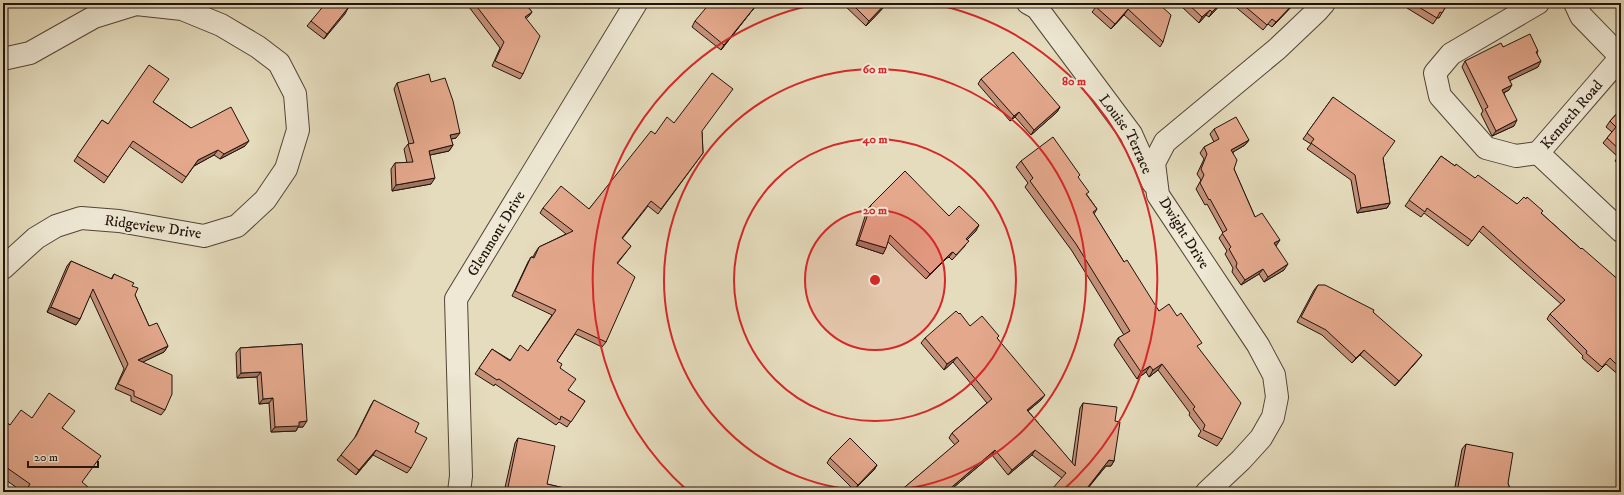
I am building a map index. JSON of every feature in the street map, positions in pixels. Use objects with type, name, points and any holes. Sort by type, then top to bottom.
[{"type":"street","name":"Glenmont Drive","points":[[459,492],[461,476],[456,299],[636,3]]},
{"type":"street","name":"Louise Terrace","points":[[1028,3],[1037,8],[1131,134],[1158,195]]},
{"type":"street","name":"Dwight Drive","points":[[1206,492],[1241,460],[1261,438],[1273,417],[1277,397],[1274,376],[1258,345],[1158,195],[1154,163],[1165,142],[1277,49],[1324,3]]},
{"type":"street","points":[[1538,3],[1451,54],[1435,73],[1440,96],[1486,148],[1516,156],[1538,153],[1621,231]]},
{"type":"street","name":"Kenneth Road","points":[[1538,153],[1621,57],[1581,16],[1576,3]]},
{"type":"street","name":"Ridgeview Drive","points":[[3,59],[30,53],[94,17],[136,4],[182,9],[221,25],[258,47],[279,63],[295,94],[298,130],[286,169],[265,200],[237,226],[204,236],[119,221],[81,218],[56,226],[36,238],[3,268]]},
{"type":"building","points":[[326,3],[342,3],[348,8],[327,34],[311,21]]},
{"type":"building","points":[[474,3],[525,3],[532,12],[525,17],[540,36],[523,74],[495,61],[504,42]]},
{"type":"building","points":[[710,3],[758,3],[724,45],[695,21]]},
{"type":"building","points":[[851,3],[886,3],[869,21]]},
{"type":"building","points":[[1099,3],[1158,3],[1171,15],[1163,42],[1128,9],[1115,24],[1096,7]]},
{"type":"building","points":[[1187,3],[1221,3],[1212,12],[1210,10],[1202,17]]},
{"type":"building","points":[[1241,3],[1294,3],[1276,22],[1272,19],[1267,25]]},
{"type":"building","points":[[1412,3],[1448,3],[1437,18]]},
{"type":"building","points":[[1530,34],[1538,51],[1536,52],[1541,61],[1508,77],[1512,85],[1502,90],[1517,120],[1496,131],[1485,109],[1488,107],[1465,61],[1501,43],[1503,47]]},
{"type":"building","points":[[1013,52],[1060,107],[1034,130],[1019,112],[1014,116],[981,79]]},
{"type":"building","points":[[149,65],[169,79],[153,102],[191,128],[231,107],[249,141],[224,154],[218,150],[198,160],[186,177],[133,141],[108,177],[77,156],[102,120],[108,124]]},
{"type":"building","points":[[712,73],[733,89],[702,131],[703,153],[661,209],[651,201],[622,238],[631,246],[617,263],[635,277],[606,342],[578,329],[557,361],[562,364],[560,368],[576,379],[568,390],[585,401],[571,422],[561,416],[560,420],[499,379],[497,380],[479,368],[492,349],[510,361],[520,345],[528,351],[556,310],[515,291],[531,257],[534,258],[539,247],[573,231],[543,208],[561,186],[589,209],[651,131],[655,134],[667,117],[674,123]]},
{"type":"building","points":[[429,74],[431,82],[445,78],[453,101],[460,133],[450,135],[453,145],[429,151],[435,178],[396,185],[395,163],[413,162],[408,144],[414,143],[397,83]]},
{"type":"building","points":[[1333,97],[1395,141],[1383,158],[1390,203],[1361,208],[1355,175],[1311,143],[1314,139],[1307,133]]},
{"type":"building","points":[[1621,109],[1621,151],[1607,138],[1616,127],[1610,121]]},
{"type":"building","points":[[1236,117],[1249,140],[1231,150],[1237,160],[1234,169],[1255,217],[1262,213],[1280,240],[1274,243],[1288,264],[1268,277],[1263,269],[1245,280],[1236,267],[1237,263],[1229,249],[1231,247],[1222,233],[1227,230],[1200,183],[1204,175],[1201,169],[1207,154],[1204,147],[1219,139],[1214,129]]},
{"type":"building","points":[[1053,137],[1080,175],[1078,177],[1089,192],[1086,194],[1097,209],[1093,212],[1124,262],[1127,260],[1159,311],[1169,304],[1177,316],[1181,313],[1202,343],[1197,346],[1241,403],[1222,439],[1203,430],[1205,425],[1193,409],[1195,407],[1162,364],[1153,370],[1150,366],[1141,372],[1118,338],[1130,331],[1076,244],[1030,181],[1033,178],[1021,161]]},
{"type":"building","points":[[1441,156],[1455,166],[1456,164],[1475,178],[1478,175],[1517,204],[1524,197],[1526,199],[1527,197],[1543,211],[1541,213],[1621,282],[1621,369],[1610,358],[1602,367],[1586,353],[1587,351],[1550,314],[1565,300],[1483,226],[1472,241],[1427,208],[1425,212],[1409,200]]},
{"type":"building","points":[[905,171],[949,216],[959,206],[979,225],[966,239],[969,241],[956,255],[953,252],[951,253],[930,274],[890,235],[886,248],[859,240],[871,205]]},
{"type":"building","points":[[71,261],[112,279],[114,274],[134,283],[132,286],[138,288],[135,295],[149,326],[157,323],[168,346],[138,360],[172,375],[172,394],[165,410],[134,396],[134,391],[118,384],[128,364],[93,289],[80,319],[51,307]]},
{"type":"building","points":[[1318,285],[1325,285],[1374,310],[1373,312],[1422,355],[1399,381],[1364,350],[1356,358],[1326,330],[1301,317]]},
{"type":"building","points":[[956,311],[959,314],[960,313],[970,326],[982,316],[999,336],[997,338],[1045,395],[1027,410],[1075,466],[1083,403],[1117,407],[1115,421],[1120,422],[1114,461],[1109,460],[1084,492],[1058,492],[1053,488],[1066,473],[1035,450],[1012,470],[995,450],[946,492],[899,492],[959,441],[952,433],[992,399],[957,357],[947,364],[925,338]]},
{"type":"building","points":[[302,344],[307,421],[299,422],[299,426],[275,427],[273,398],[263,399],[261,372],[241,373],[240,348]]},
{"type":"building","points":[[49,393],[75,411],[62,428],[101,456],[82,482],[88,487],[84,492],[30,492],[27,489],[30,484],[3,465],[3,420],[10,425],[21,410],[32,418]]},
{"type":"building","points":[[374,400],[419,423],[415,432],[427,438],[411,468],[376,450],[359,470],[341,455],[356,436]]},
{"type":"building","points":[[518,438],[555,446],[547,484],[581,492],[507,492]]},
{"type":"building","points":[[850,438],[877,465],[858,485],[830,458]]},
{"type":"building","points":[[1466,444],[1513,453],[1508,483],[1511,492],[1457,492]]}]
